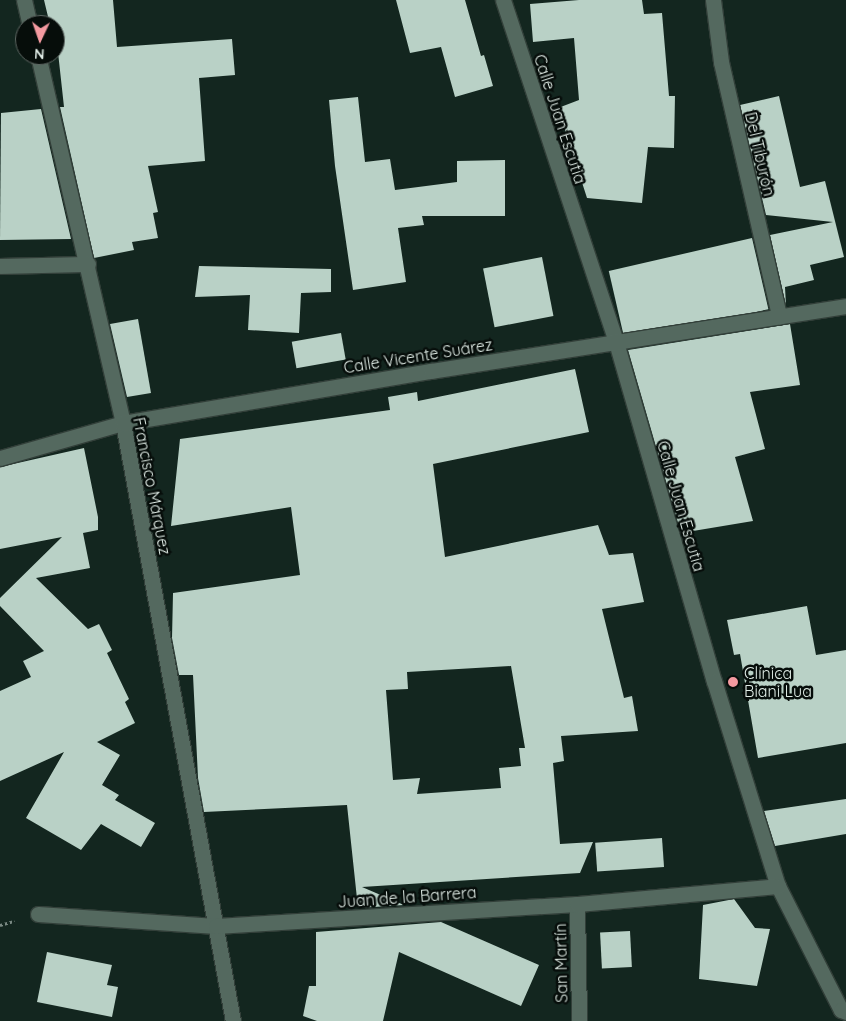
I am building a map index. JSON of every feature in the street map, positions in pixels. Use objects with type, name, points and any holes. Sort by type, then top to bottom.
[{"type":"street","points":[[24,0],[28,15]]},
{"type":"street","name":"Calle Juan Escutia","points":[[502,0],[616,342],[714,681],[778,886],[841,1010],[846,1012]]},
{"type":"street","name":"Del Tiburón","points":[[713,0],[721,62],[778,316]]},
{"type":"street","name":"Francisco Márquez","points":[[40,65],[88,264],[123,424],[233,1021]]},
{"type":"street","points":[[0,266],[88,264]]},
{"type":"street","name":"Calle Vicente Suárez","points":[[0,458],[123,424],[616,342],[846,306]]},
{"type":"street","name":"Juan de la Barrera","points":[[38,914],[216,926],[577,904],[778,886]]},
{"type":"street","name":"San Martín","points":[[577,904],[579,1021]]},
{"type":"building","points":[[44,0],[113,0],[117,47],[232,39],[235,75],[199,78],[205,161],[148,166],[158,212],[153,213],[158,238],[132,242],[134,250],[94,258],[60,107],[64,107],[59,65],[65,65],[65,15],[48,15]]},
{"type":"building","points":[[396,0],[465,0],[481,56],[484,55],[493,86],[455,97],[441,47],[410,53]]},
{"type":"building","points":[[579,0],[642,0],[644,14],[662,13],[669,96],[675,96],[674,148],[648,147],[642,203],[587,198],[558,108],[579,100],[574,38],[533,42],[530,4]]},
{"type":"building","points":[[779,96],[800,187],[825,181],[844,257],[810,265],[814,280],[785,287],[786,306],[770,235],[833,222],[766,215],[740,105]]},
{"type":"building","points":[[358,97],[365,162],[390,159],[395,190],[457,182],[457,161],[505,160],[505,216],[422,216],[424,225],[398,228],[406,282],[353,290],[335,166],[329,100]]},
{"type":"building","points":[[41,109],[71,239],[0,240],[1,113]]},
{"type":"building","points":[[752,238],[768,309],[625,342],[609,271]]},
{"type":"building","points":[[542,257],[553,316],[495,327],[483,268]]},
{"type":"building","points":[[199,266],[331,269],[331,292],[301,293],[299,333],[248,330],[250,295],[195,297]]},
{"type":"building","points":[[138,319],[151,393],[127,397],[110,324]]},
{"type":"building","points":[[790,324],[800,385],[750,392],[765,449],[735,457],[753,521],[681,533],[628,350]]},
{"type":"building","points":[[341,333],[346,360],[296,368],[292,342]]},
{"type":"building","points":[[575,369],[589,432],[433,464],[445,557],[598,525],[609,555],[633,553],[644,602],[602,609],[624,698],[632,696],[638,731],[561,736],[564,761],[553,763],[560,844],[593,842],[580,873],[362,887],[404,905],[358,908],[347,805],[204,812],[198,778],[193,675],[179,675],[172,638],[173,593],[300,575],[291,507],[171,526],[180,439],[390,410],[388,397],[417,392],[418,401]],"holes":[[[511,666],[525,748],[519,748],[521,766],[499,768],[501,788],[417,794],[420,778],[393,780],[386,690],[408,689],[407,672]]]},
{"type":"building","points":[[84,448],[98,517],[98,530],[83,533],[90,568],[36,578],[88,629],[99,624],[112,650],[107,653],[129,699],[125,702],[135,723],[97,742],[120,755],[102,785],[119,795],[115,800],[155,823],[141,847],[101,824],[81,850],[26,818],[64,752],[0,781],[0,691],[31,677],[23,661],[44,651],[0,606],[0,598],[62,537],[0,549],[0,467]]},
{"type":"building","points":[[807,606],[816,655],[846,650],[846,743],[758,758],[740,654],[734,655],[727,620]]},
{"type":"building","points":[[846,799],[846,834],[775,846],[764,811]]},
{"type":"building","points":[[662,838],[664,867],[597,872],[595,843]]},
{"type":"building","points":[[734,899],[755,928],[770,929],[757,986],[699,979],[703,905]]},
{"type":"building","points":[[441,922],[539,965],[521,1006],[399,952],[383,1021],[317,1021],[303,1016],[309,986],[316,986],[316,932]]},
{"type":"building","points":[[630,931],[632,967],[602,969],[600,933]]},
{"type":"building","points":[[47,952],[112,965],[107,985],[118,987],[112,1017],[37,1002]]},
{"type":"place","name":"Clínica Biani Lua","points":[[733,682]]}]
